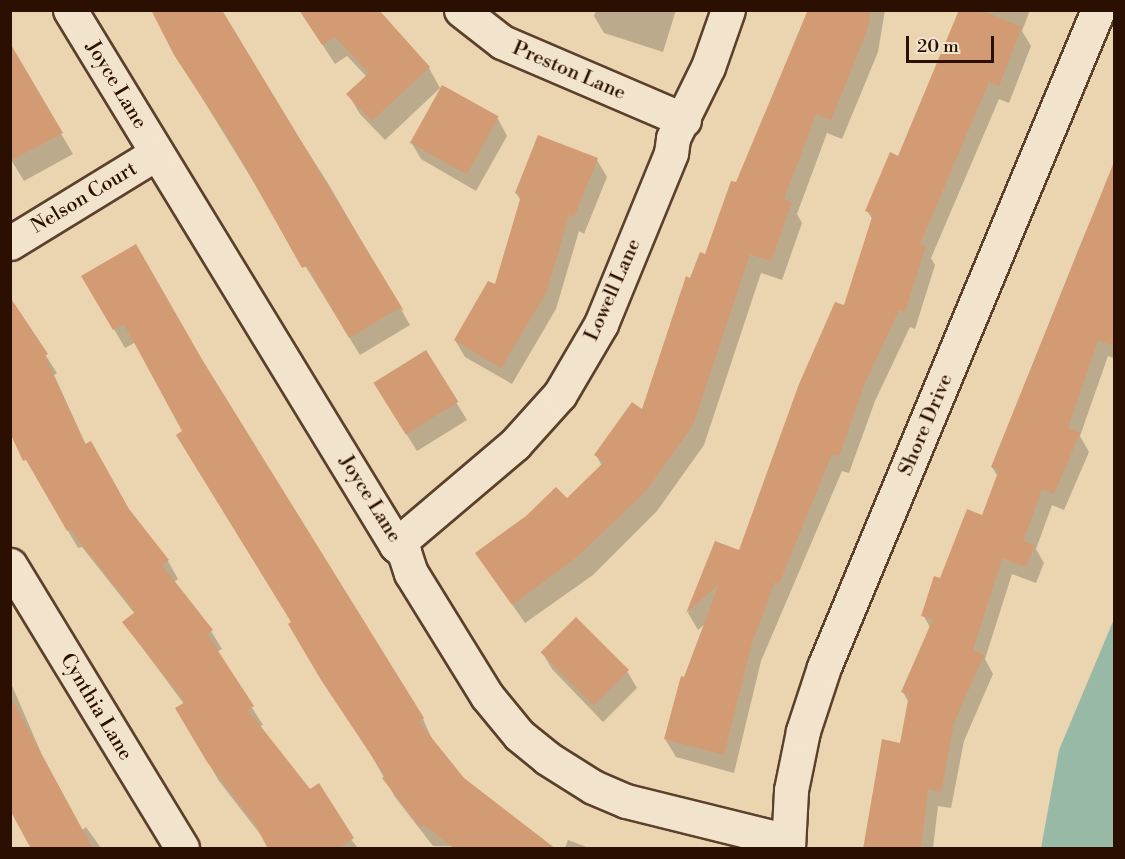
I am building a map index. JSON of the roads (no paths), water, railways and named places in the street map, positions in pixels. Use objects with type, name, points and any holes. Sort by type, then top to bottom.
[{"type":"street","name":"Joyce Lane","points":[[70,10],[396,545],[404,552],[411,573],[487,696],[519,735],[547,758],[592,787],[626,801],[788,845]]},
{"type":"street","name":"Preston Lane","points":[[461,10],[502,42],[684,120]]},
{"type":"street","name":"Lowell Lane","points":[[396,545],[515,444],[560,394],[602,324],[671,153],[673,138],[684,120],[728,10]]},
{"type":"street","name":"Shore Drive","points":[[788,845],[791,790],[803,731],[824,667],[1098,10]]},
{"type":"street","name":"Nelson Court","points":[[10,243],[157,153]]},
{"type":"street","name":"Cynthia Lane","points":[[10,565],[182,849]]}]
